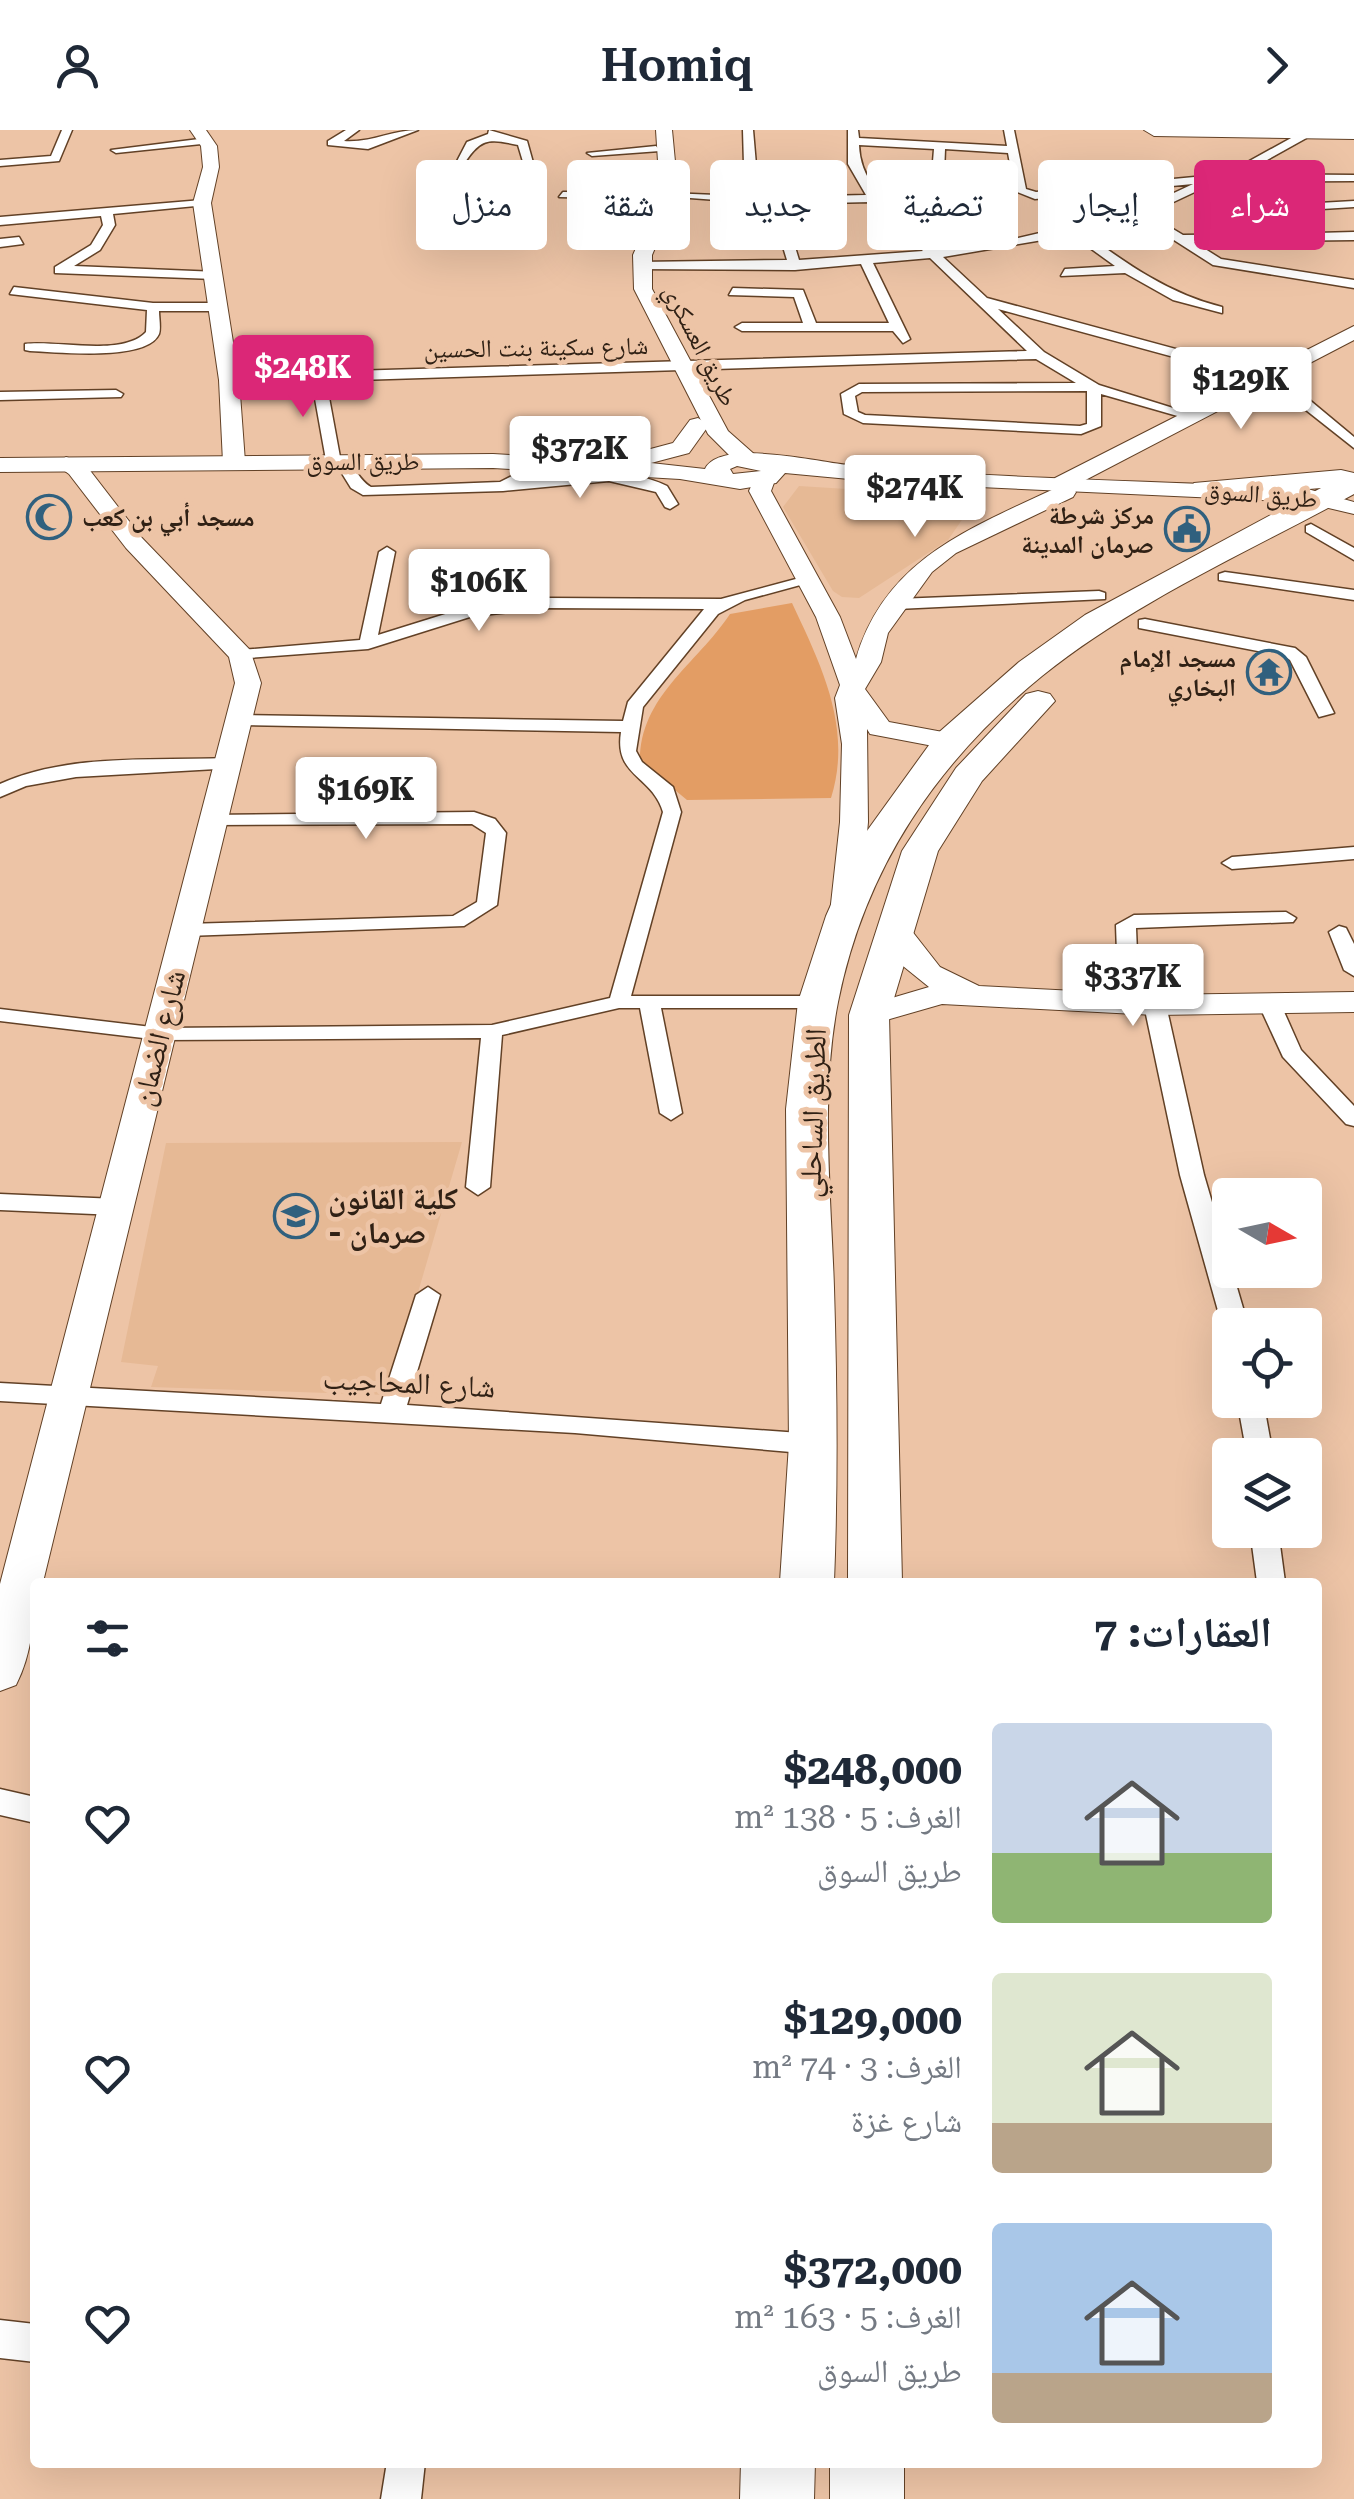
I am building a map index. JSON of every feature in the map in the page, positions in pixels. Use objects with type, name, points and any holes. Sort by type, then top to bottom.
[{"type":"highway","points":[[1154,130],[1354,132]]},
{"type":"highway","points":[[1178,130],[1354,132]]},
{"type":"highway","points":[[1216,494],[1336,501]]},
{"type":"highway","points":[[1216,494],[1261,517],[1264,532]]},
{"type":"highway","name":"الطريق الساحلي","points":[[807,1578],[814,1444],[807,1109],[818,1002],[845,916],[877,842],[949,740],[989,702],[1096,622],[1264,532],[1336,501]]},
{"type":"highway","name":"الطريق الساحلي","points":[[875,1578],[869,1015],[893,927],[920,851],[943,810],[997,740],[1034,704],[1145,624],[1226,577],[1336,501]]},
{"type":"highway","points":[[777,2499],[778,2468]]},
{"type":"highway","points":[[867,2499],[868,2468]]},
{"type":"main road","points":[[630,460],[670,454],[690,442],[698,425]]},
{"type":"main road","name":"طريق السوق","points":[[332,458],[749,470],[1336,501]]},
{"type":"main road","name":"طريق السوق","points":[[0,462],[75,472],[115,463],[234,459]]},
{"type":"main road","name":"طريق السوق","points":[[0,462],[630,460],[749,470]]},
{"type":"street","points":[[0,163],[55,159],[67,130]]},
{"type":"street","points":[[354,130],[332,143],[368,146],[413,130]]},
{"type":"street","points":[[748,130],[750,160]]},
{"type":"street","points":[[1010,130],[1024,193],[1038,192]]},
{"type":"street","points":[[461,160],[471,144],[494,133],[523,143],[528,160]]},
{"type":"street","points":[[1259,160],[1306,134]]},
{"type":"street","points":[[867,186],[854,164],[853,135],[1013,150]]},
{"type":"street","points":[[116,150],[202,136],[211,167],[202,203],[229,380],[234,459]]},
{"type":"street","points":[[592,152],[658,136]]},
{"type":"street","points":[[939,160],[940,143]]},
{"type":"street","points":[[1325,178],[1354,178]]},
{"type":"street","points":[[563,195],[567,195]]},
{"type":"street","points":[[0,221],[202,203]]},
{"type":"street","points":[[1325,205],[1354,204]]},
{"type":"street","points":[[7,293],[61,269],[96,247],[109,225],[106,211]]},
{"type":"street","points":[[1174,235],[1206,257],[1243,269],[1354,284]]},
{"type":"street","points":[[639,266],[866,262],[1038,236]]},
{"type":"street","points":[[1325,236],[1354,236]]},
{"type":"street","points":[[1181,239],[1194,239]]},
{"type":"street","points":[[0,243],[19,241]]},
{"type":"street","name":"طريق العسكري","points":[[629,250],[631,284],[674,367],[719,434],[749,470]]},
{"type":"street","name":"طريق العسكري","points":[[642,250],[639,266],[643,288],[698,425],[749,470]]},
{"type":"street","points":[[790,250],[795,266]]},
{"type":"street","points":[[927,250],[1039,355],[1092,388]]},
{"type":"street","points":[[1101,250],[1126,269],[1188,303],[1217,310]]},
{"type":"street","points":[[866,262],[911,359]]},
{"type":"street","points":[[61,269],[214,274]]},
{"type":"street","points":[[1064,273],[1126,269]]},
{"type":"street","points":[[733,292],[798,294],[811,326]]},
{"type":"street","points":[[7,293],[153,306],[218,307]]},
{"type":"street","points":[[980,300],[1271,380],[1354,444]]},
{"type":"street","points":[[30,347],[133,347],[153,333],[153,306]]},
{"type":"street","points":[[742,327],[898,327]]},
{"type":"street","points":[[1102,488],[1354,332]]},
{"type":"street","points":[[845,916],[856,744],[848,698],[868,662],[876,633],[924,567],[948,548],[1194,417],[1354,342]]},
{"type":"street","name":"شارع سكينة بنت الحسين","points":[[229,380],[1039,355]]},
{"type":"street","points":[[318,376],[332,458],[344,464],[356,485],[368,492],[577,479],[641,480],[662,489],[670,504]]},
{"type":"street","points":[[1092,388],[1094,426],[1081,430],[863,419],[850,414],[848,394],[859,388],[1092,388],[1194,417]]},
{"type":"street","points":[[0,396],[116,394]]},
{"type":"street","points":[[504,486],[544,464]]},
{"type":"street","points":[[749,470],[767,510],[828,616],[852,687],[880,728],[949,740]]},
{"type":"street","points":[[749,470],[767,510]]},
{"type":"street","points":[[75,472],[134,543],[240,655],[368,644],[471,611],[548,603],[720,604],[806,581]]},
{"type":"street","points":[[1336,501],[1354,555]]},
{"type":"street","points":[[368,644],[388,552]]},
{"type":"street","points":[[1226,577],[1354,596]]},
{"type":"street","points":[[897,604],[1100,596]]},
{"type":"street","points":[[619,1002],[672,812],[666,792],[634,765],[627,750],[634,706],[720,604]]},
{"type":"street","points":[[1145,624],[1290,652],[1297,658],[1325,713]]},
{"type":"street","name":"شارع الضمان","points":[[0,1672],[64,1396],[117,1207],[248,683],[240,655]]},
{"type":"street","points":[[239,720],[630,727]]},
{"type":"street","points":[[0,791],[34,778],[62,774],[228,764]]},
{"type":"street","points":[[186,930],[457,922],[487,906],[491,892],[496,833],[488,823],[474,818],[214,819]]},
{"type":"street","points":[[1232,863],[1354,852]]},
{"type":"street","points":[[1230,1308],[1192,1175],[1155,1005],[1127,953],[1129,922],[1286,918]]},
{"type":"street","points":[[893,927],[914,965],[929,977],[996,995]]},
{"type":"street","points":[[1339,932],[1354,970]]},
{"type":"street","points":[[869,1015],[927,996],[996,995],[1155,1005],[1354,1002]]},
{"type":"street","points":[[0,1015],[160,1034],[492,1031],[619,1002],[818,1002]]},
{"type":"street","points":[[648,1002],[671,1113]]},
{"type":"street","points":[[1270,1005],[1292,1052],[1354,1119]]},
{"type":"street","points":[[478,1187],[492,1031]]},
{"type":"street","points":[[0,1202],[117,1207]]},
{"type":"street","points":[[392,1414],[428,1294]]},
{"type":"street","name":"شارع المحاجيب","points":[[0,1392],[392,1414],[814,1444]]},
{"type":"street","points":[[1266,1548],[1270,1578]]},
{"type":"street","points":[[0,1802],[30,1809]]},
{"type":"street","points":[[0,2339],[30,2342]]},
{"type":"street","points":[[401,2499],[405,2468]]},
{"type":"shaded area","points":[[799,486],[959,496],[973,504],[948,540],[859,598],[842,597],[833,591],[783,507]]},
{"type":"shaded area","points":[[792,603],[823,673],[836,722],[837,772],[831,798],[687,800],[640,761],[649,718],[672,682],[730,614]]},
{"type":"shaded area","name":"كلية القانون - صرمان","points":[[462,1142],[388,1395],[151,1387],[158,1366],[121,1362],[166,1143]]},
{"type":"place","name":"مسجد أبي بن كعب","points":[[49,517]]},
{"type":"place","name":"مركز شرطة صرمان المدينة","points":[[1187,529]]},
{"type":"place","name":"مسجد الإمام البخاري","points":[[1269,672]]},
{"type":"place","name":"كلية القانون - صرمان","points":[[296,1216]]}]
